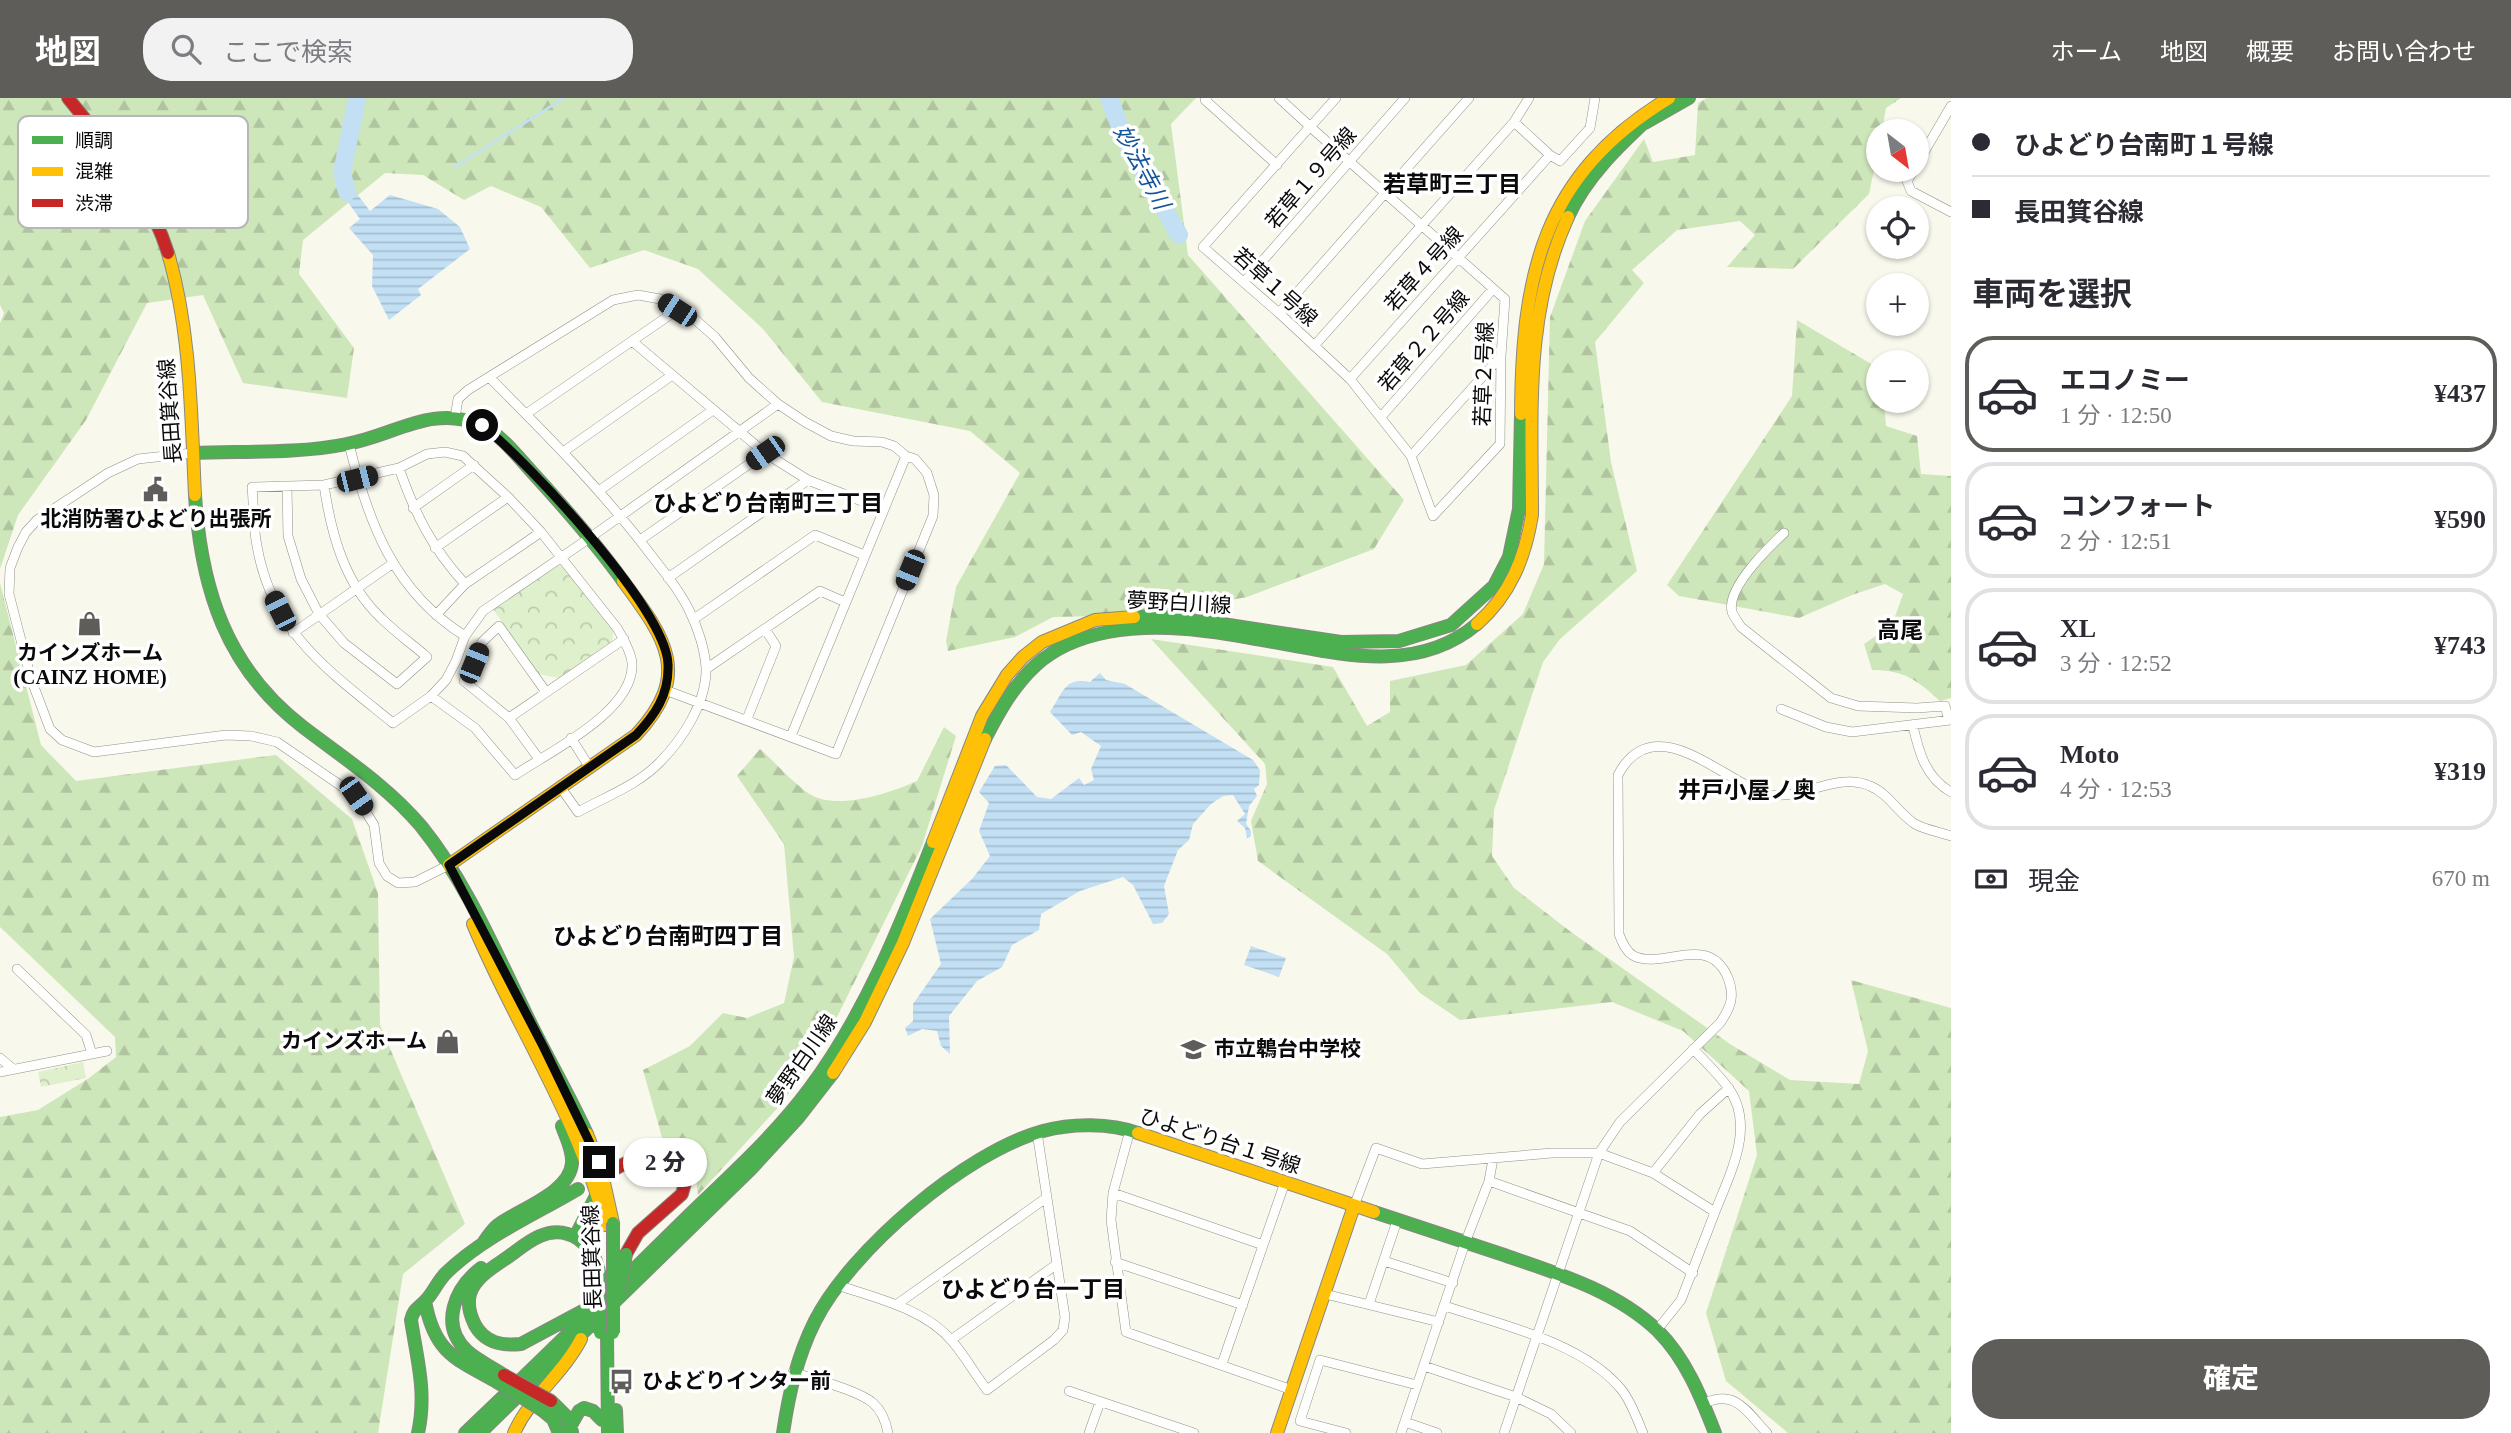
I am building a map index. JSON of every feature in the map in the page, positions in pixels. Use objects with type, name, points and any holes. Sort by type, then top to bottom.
[{"type":"street","name":"長田箕谷線","points":[[68,98],[82,116]]},
{"type":"street","points":[[1207,98],[1205,100],[1276,165]]},
{"type":"street","name":"若草２号線","points":[[1279,98],[1505,299],[1500,356],[1500,444],[1433,516]]},
{"type":"street","name":"若草１号線","points":[[1336,98],[1203,247],[1350,379],[1411,456],[1433,516]]},
{"type":"street","name":"若草１９号線","points":[[1244,282],[1405,98]]},
{"type":"street","points":[[1279,313],[1469,98]]},
{"type":"street","points":[[1314,346],[1514,122],[1529,98]]},
{"type":"street","name":"若草４号線","points":[[1350,379],[1550,155],[1560,161],[1590,128],[1595,98]]},
{"type":"street","points":[[1630,127],[1655,98]]},
{"type":"street","name":"夢野白川線","points":[[465,1433],[769,1136],[826,1066],[855,1017],[902,916],[992,696],[1012,668],[1031,650],[1072,627],[1108,619],[1144,617],[1217,622],[1362,644],[1390,644],[1422,639],[1443,630],[1462,619],[1482,600],[1506,565],[1518,526],[1524,325],[1536,262],[1552,220],[1568,190],[1593,157],[1669,98]]},
{"type":"street","name":"夢野白川線","points":[[481,1433],[784,1136],[834,1074],[866,1020],[900,949],[993,723],[1015,686],[1041,660],[1068,644],[1099,634],[1162,628],[1351,655],[1415,655],[1448,643],[1477,624],[1494,608],[1514,580],[1528,541],[1532,515],[1536,327],[1546,268],[1559,231],[1576,200],[1630,127],[1675,98]]},
{"type":"street","points":[[1630,127],[1689,98]]},
{"type":"street","points":[[1929,144],[1951,106]]},
{"type":"street","points":[[1514,122],[1550,155]]},
{"type":"street","points":[[1907,182],[1911,191],[1951,212]]},
{"type":"street","name":"長田箕谷線","points":[[158,228],[173,270],[191,397],[203,569],[219,619],[249,673],[286,713],[373,779],[400,803],[449,865],[589,1141],[610,1194],[608,1433]]},
{"type":"street","name":"若草２２号線","points":[[1381,417],[1493,289]]},
{"type":"street","points":[[455,418],[458,399],[489,377],[613,300],[638,295],[660,299],[690,315],[715,337],[750,378],[778,404],[831,436],[853,441],[883,442],[894,446],[906,456],[915,459],[927,473],[934,495],[933,516],[836,754],[665,690]]},
{"type":"street","points":[[526,414],[677,310]]},
{"type":"street","points":[[632,341],[765,453],[808,480],[882,509]]},
{"type":"street","points":[[1411,456],[1500,356]]},
{"type":"street","points":[[563,452],[671,376]]},
{"type":"street","points":[[489,377],[600,490],[684,598],[694,619],[706,669],[699,703],[677,741],[660,762],[642,777],[578,812],[561,788]]},
{"type":"street","points":[[431,696],[475,728],[515,775],[610,711],[627,688],[632,663],[624,639],[562,557],[541,531],[463,456],[445,452],[427,454],[399,468],[324,485],[252,487],[256,545],[263,570],[270,592],[293,633],[319,663],[393,723],[431,696],[446,680],[465,636],[483,611],[562,557],[591,537],[778,404]]},
{"type":"street","points":[[600,490],[713,410]]},
{"type":"street","points":[[434,416],[482,425],[505,443],[591,537],[660,634],[668,665],[665,690],[654,716],[636,735],[449,865],[415,882],[398,883],[387,876],[379,863],[374,825],[356,796],[277,742],[251,736],[226,735],[94,752],[62,740],[50,729],[31,679],[9,594],[10,568],[26,532],[37,520],[108,473],[138,459],[193,453],[310,449],[349,444],[434,416]]},
{"type":"street","points":[[349,444],[371,521],[392,564],[436,615],[465,636]]},
{"type":"street","points":[[640,540],[765,453]]},
{"type":"street","points":[[791,736],[906,456]]},
{"type":"street","points":[[413,508],[474,465]]},
{"type":"street","points":[[399,468],[413,508],[435,548],[465,584]]},
{"type":"street","points":[[668,578],[808,480]]},
{"type":"street","points":[[288,486],[288,536],[301,579],[319,614],[344,643],[397,684],[427,657],[379,617],[356,588],[330,527],[324,485]]},
{"type":"street","points":[[435,548],[508,497]]},
{"type":"street","points":[[436,615],[465,584],[541,531]]},
{"type":"street","points":[[1781,709],[1826,727],[1852,732],[1950,720],[1945,706],[1858,706],[1831,698],[1741,627],[1732,611],[1734,595],[1760,556],[1784,533]]},
{"type":"street","points":[[694,619],[815,535],[864,555]]},
{"type":"street","points":[[293,633],[392,564]]},
{"type":"street","points":[[706,669],[820,591],[845,602]]},
{"type":"street","points":[[539,759],[509,718],[464,681],[482,642],[499,626],[547,692]]},
{"type":"street","points":[[747,719],[776,646],[765,629]]},
{"type":"street","points":[[509,718],[624,639]]},
{"type":"street","points":[[1913,726],[1920,756],[1932,776],[1951,792]]},
{"type":"street","points":[[570,738],[590,768]]},
{"type":"street","points":[[1504,1433],[1599,1153],[1620,1122],[1720,1023],[1731,1006],[1732,988],[1725,971],[1711,958],[1692,953],[1648,958],[1634,956],[1624,947],[1619,934],[1617,803],[1618,775],[1627,758],[1645,747],[1663,744],[1681,750],[1765,794],[1801,793],[1838,781],[1855,781],[1873,787],[1915,824],[1951,836]]},
{"type":"street","name":"長田箕谷線","points":[[449,865],[487,959],[590,1171],[609,1224]]},
{"type":"street","points":[[17,969],[86,1035],[92,1054]]},
{"type":"street","points":[[1657,1330],[1681,1300],[1693,1273],[1737,1154],[1742,1130],[1738,1108],[1729,1088],[1693,1049]]},
{"type":"street","points":[[0,1072],[107,1051]]},
{"type":"street","points":[[0,1058],[13,1069]]},
{"type":"street","points":[[479,1248],[497,1225],[554,1190],[570,1172],[571,1155],[545,1074]]},
{"type":"street","points":[[1653,1173],[1700,1114],[1729,1088]]},
{"type":"street","name":"ひよどり台１号線","points":[[783,1433],[793,1373],[819,1311],[837,1285],[878,1237],[933,1192],[994,1150],[1037,1132],[1083,1125],[1130,1130],[1599,1290],[1636,1312],[1657,1330],[1684,1363],[1715,1433]]},
{"type":"street","points":[[1130,1130],[1113,1193],[1111,1220],[1126,1332],[1292,1390]]},
{"type":"street","points":[[837,1285],[895,1305],[930,1322],[951,1340],[987,1390],[1054,1340],[1063,1330],[1065,1317],[1037,1132]]},
{"type":"street","points":[[575,1237],[600,1184],[589,1141]]},
{"type":"street","points":[[1277,1433],[1376,1148],[1422,1164],[1552,1153],[1599,1153],[1653,1173],[1715,1212]]},
{"type":"street","points":[[602,1427],[607,1333],[626,1254],[636,1234],[673,1205],[682,1194],[687,1178],[682,1163],[674,1156],[656,1150],[613,1170]]},
{"type":"street","points":[[1401,1433],[1465,1243],[1489,1181],[1493,1159]]},
{"type":"street","points":[[1489,1181],[1630,1231],[1693,1273]]},
{"type":"street","points":[[1222,1364],[1285,1182]]},
{"type":"street","points":[[418,1433],[425,1395],[412,1315],[417,1306],[425,1301],[432,1287],[448,1270],[479,1248],[578,1189]]},
{"type":"street","points":[[1113,1193],[1263,1245]]},
{"type":"street","points":[[895,1305],[1045,1198]]},
{"type":"street","points":[[1369,1304],[1397,1221]]},
{"type":"street","points":[[603,1301],[522,1344],[501,1345],[480,1332],[472,1317],[469,1301],[477,1279],[488,1269],[540,1236],[567,1233],[591,1249],[598,1264],[599,1272],[607,1333]]},
{"type":"street","points":[[500,1378],[463,1348],[453,1327],[453,1305],[469,1276],[528,1243]]},
{"type":"street","points":[[1384,1261],[1452,1283]]},
{"type":"street","points":[[1115,1262],[1242,1305]]},
{"type":"street","points":[[951,1340],[1056,1264]]},
{"type":"street","points":[[1325,1294],[1439,1322]]},
{"type":"street","points":[[425,1301],[429,1327],[438,1343],[455,1359],[500,1378],[547,1405],[562,1409],[572,1429]]},
{"type":"street","points":[[1445,1306],[1576,1353],[1602,1371],[1622,1390],[1643,1433]]},
{"type":"street","points":[[514,1433],[519,1419],[576,1353],[584,1332]]},
{"type":"street","name":"長田箕谷線","points":[[607,1333],[617,1433]]},
{"type":"street","points":[[1346,1433],[1300,1421],[1320,1360],[1418,1385]]},
{"type":"street","points":[[1424,1366],[1516,1397],[1551,1414],[1571,1433]]},
{"type":"street","points":[[793,1373],[873,1403],[885,1419],[888,1433]]},
{"type":"street","points":[[1069,1391],[1194,1433]]},
{"type":"street","points":[[1704,1403],[1718,1397],[1730,1398],[1767,1433]]},
{"type":"street","points":[[1089,1433],[1100,1402]]},
{"type":"street","points":[[547,1405],[559,1433]]},
{"type":"street","points":[[572,1429],[579,1411],[584,1408],[593,1411],[602,1427]]},
{"type":"street","points":[[1405,1422],[1437,1433]]},
{"type":"green space","points":[[0,98],[1196,98],[1171,124],[1188,255],[1404,500],[1374,549],[1247,597],[1151,615],[1053,617],[1015,637],[948,651],[946,641],[956,587],[1020,473],[970,431],[822,402],[763,329],[698,269],[644,250],[590,268],[541,207],[491,186],[464,200],[423,175],[385,173],[303,240],[299,274],[354,348],[347,398],[243,383],[203,295],[147,303],[86,420],[18,515],[0,569],[0,323],[4,313],[0,305]]},
{"type":"green space","points":[[1707,98],[1901,98],[1886,108],[1884,119],[1866,119],[1866,182],[1872,182],[1869,194],[1793,269],[1727,267],[1755,235],[1740,221],[1677,230],[1632,270],[1644,283],[1595,342],[1611,462],[1637,571],[1560,639],[1543,662],[1494,810],[1492,856],[1514,888],[1571,932],[1730,1044],[1790,1080],[1859,1084],[1868,1051],[1851,980],[1951,1008],[1951,1433],[1788,1433],[1726,1381],[1706,1313],[1757,1155],[1749,1091],[1683,1031],[1612,1002],[1460,1020],[1420,993],[1387,954],[1258,861],[1251,821],[1267,784],[1265,764],[1151,639],[1333,667],[1367,726],[1390,712],[1390,681],[1466,665],[1523,614],[1544,564],[1550,317],[1585,221],[1644,139],[1653,162],[1695,155],[1698,103]]},
{"type":"green space","points":[[1797,320],[1866,361],[1866,413],[1885,413],[1886,426],[1917,436],[1921,474],[1951,476],[1951,698],[1940,701],[1924,687],[1902,674],[1872,670],[1864,644],[1892,625],[1903,594],[1885,584],[1799,618],[1679,596],[1667,585],[1792,396]]},
{"type":"green space","points":[[559,565],[565,566],[614,630],[612,641],[559,678],[538,674],[493,609]]},
{"type":"green space","points":[[0,583],[41,745],[76,781],[276,755],[352,819],[378,893],[380,1025],[465,1224],[403,1274],[378,1433],[0,1433],[0,1117],[38,1110],[89,1078],[116,1057],[115,1037],[0,927]]},
{"type":"green space","points":[[944,727],[956,736],[922,846],[837,1017],[783,1102],[698,1195],[692,1164],[683,1155],[665,1148],[643,1070],[690,1046],[723,1013],[747,1018],[784,1003],[794,957],[784,844],[737,776],[760,749],[808,793],[833,801],[862,799],[917,781]]},
{"type":"green space","points":[[83,1062],[86,1078],[41,1087],[38,1072]]},
{"type":"water","points":[[349,190],[357,194],[370,211],[390,195],[438,209],[460,227],[470,249],[418,289],[421,295],[389,320],[372,286],[373,255],[349,228],[360,219],[347,201],[346,193]]},
{"type":"water","points":[[1100,673],[1106,680],[1125,684],[1253,760],[1260,770],[1259,785],[1254,789],[1257,796],[1249,806],[1246,824],[1251,836],[1247,838],[1245,828],[1237,821],[1245,814],[1233,795],[1223,796],[1211,804],[1193,824],[1189,840],[1178,850],[1164,886],[1169,914],[1162,923],[1153,924],[1133,885],[1123,877],[1080,891],[1041,914],[1039,930],[1012,945],[1002,967],[977,981],[949,1016],[950,1054],[941,1046],[937,1031],[922,1029],[908,1036],[905,1028],[913,1021],[913,1004],[941,964],[930,919],[972,879],[990,856],[979,831],[989,803],[979,792],[995,766],[1006,765],[1037,797],[1051,799],[1079,778],[1084,785],[1094,780],[1091,769],[1101,746],[1081,732],[1072,735],[1050,712],[1069,684],[1090,682]]},
{"type":"water","points":[[1251,946],[1286,958],[1279,977],[1244,965]]},
{"type":"waterway","points":[[347,192],[342,173],[357,98]]},
{"type":"waterway","points":[[455,167],[564,98]]},
{"type":"waterway","name":"妙法寺川","points":[[1109,98],[1124,137],[1179,235]]},
{"type":"traffic: fast","points":[[1645,123],[1689,98]]},
{"type":"traffic: fast","points":[[1568,217],[1593,176],[1649,118]]},
{"type":"traffic: fast","points":[[1134,617],[1154,616],[1216,623],[1341,642],[1399,641],[1451,625],[1494,586],[1509,557],[1519,509],[1521,414]]},
{"type":"traffic: fast","points":[[193,453],[290,451],[328,447],[364,440],[429,420],[462,419],[480,425],[508,445],[579,525],[623,581]]},
{"type":"traffic: fast","points":[[195,495],[198,530],[212,594],[222,624],[237,652],[254,679],[276,704],[394,798],[421,826],[437,848],[479,918],[587,1134]]},
{"type":"traffic: fast","points":[[985,739],[1013,691],[1036,665],[1061,648],[1098,634],[1126,629],[1182,629],[1342,654],[1398,656],[1426,651],[1452,641],[1477,624]]},
{"type":"traffic: fast","points":[[465,1433],[749,1158],[796,1106],[830,1060],[864,1000],[908,906],[933,842]]},
{"type":"traffic: fast","points":[[480,1433],[750,1170],[798,1118],[833,1073]]},
{"type":"traffic: fast","points":[[783,1433],[794,1376],[815,1321],[832,1293],[855,1264],[914,1207],[980,1160],[1013,1142],[1043,1131],[1091,1125],[1138,1133]]},
{"type":"traffic: fast","points":[[484,1242],[498,1225],[553,1192],[563,1183],[572,1163],[562,1126]]},
{"type":"traffic: fast","points":[[418,1433],[422,1404],[411,1320],[413,1313],[460,1260],[509,1227],[578,1189]]},
{"type":"traffic: fast","points":[[575,1237],[598,1192]]},
{"type":"traffic: fast","points":[[1374,1212],[1564,1276],[1623,1304],[1658,1331],[1677,1354],[1698,1392],[1715,1433]]},
{"type":"traffic: fast","points":[[613,1223],[613,1333]]},
{"type":"traffic: fast","points":[[594,1305],[521,1344],[507,1344],[495,1342],[479,1331],[469,1302],[476,1282],[486,1273],[531,1240],[550,1233],[570,1235],[586,1245],[599,1272]]},
{"type":"traffic: fast","points":[[619,1295],[626,1254]]},
{"type":"traffic: fast","points":[[481,1268],[458,1296],[452,1319],[454,1330],[458,1341],[467,1351],[504,1375]]},
{"type":"traffic: fast","points":[[599,1272],[600,1333]]},
{"type":"traffic: fast","points":[[425,1301],[434,1332],[441,1343],[458,1360],[497,1382]]},
{"type":"traffic: fast","points":[[607,1333],[608,1433]]},
{"type":"traffic: fast","points":[[497,1382],[542,1410]]},
{"type":"traffic: fast","points":[[551,1401],[567,1417],[572,1432]]},
{"type":"traffic: fast","points":[[571,1425],[579,1411],[584,1408],[593,1411],[602,1420]]},
{"type":"traffic: fast","points":[[542,1410],[553,1419],[559,1433]]},
{"type":"traffic: fast","points":[[616,1410],[617,1433]]},
{"type":"traffic: slow","points":[[1521,414],[1522,363],[1527,316],[1535,273],[1548,232],[1567,195],[1592,160],[1626,128],[1669,98]]},
{"type":"traffic: slow","points":[[1477,624],[1489,613],[1507,588],[1520,561],[1529,531],[1532,515],[1532,401],[1537,326],[1554,253],[1568,217]]},
{"type":"traffic: slow","points":[[168,253],[186,343],[195,495]]},
{"type":"traffic: slow","points":[[449,865],[636,735],[654,713],[664,693],[668,674],[667,656],[651,621],[623,581]]},
{"type":"traffic: slow","points":[[933,842],[982,716],[1007,675],[1023,657],[1042,642],[1095,620],[1134,617]]},
{"type":"traffic: slow","points":[[833,1073],[865,1022],[903,943],[985,739]]},
{"type":"traffic: slow","points":[[473,924],[580,1148],[605,1225]]},
{"type":"traffic: slow","points":[[1138,1133],[1374,1212]]},
{"type":"traffic: slow","points":[[587,1134],[601,1169],[613,1223]]},
{"type":"traffic: slow","points":[[1277,1433],[1354,1206]]},
{"type":"traffic: slow","points":[[514,1433],[529,1408],[574,1352],[581,1339]]},
{"type":"traffic: jam","points":[[68,98],[83,116]]},
{"type":"traffic: jam","points":[[159,228],[168,253]]},
{"type":"traffic: jam","points":[[613,1170],[644,1155],[665,1153],[682,1163],[687,1176],[682,1194],[638,1233],[626,1254]]},
{"type":"traffic: jam","points":[[504,1375],[551,1401]]},
{"type":"place","name":"北消防署ひよどり出張所","points":[[156,490]]},
{"type":"place","name":"カインズホーム (CAINZ HOME)","points":[[90,624]]},
{"type":"place","name":"カインズホーム","points":[[447,1041]]},
{"type":"place","name":"市立鵯台中学校","points":[[1194,1049]]},
{"type":"place","name":"ひよどりインター前","points":[[622,1381]]},
{"type":"district","name":"若草町三丁目","points":[[1452,184]]},
{"type":"district","name":"ひよどり台南町三丁目","points":[[768,503]]},
{"type":"district","name":"高尾","points":[[1900,630]]},
{"type":"district","name":"井戸小屋ノ奥","points":[[1747,790]]},
{"type":"district","name":"ひよどり台南町四丁目","points":[[668,936]]},
{"type":"district","name":"ひよどり台一丁目","points":[[1033,1289]]},
{"type":"route","points":[[482,425],[505,443],[591,537],[656,626],[664,642],[668,665],[665,690],[654,716],[636,735],[449,865],[544,1048],[599,1162]]}]
